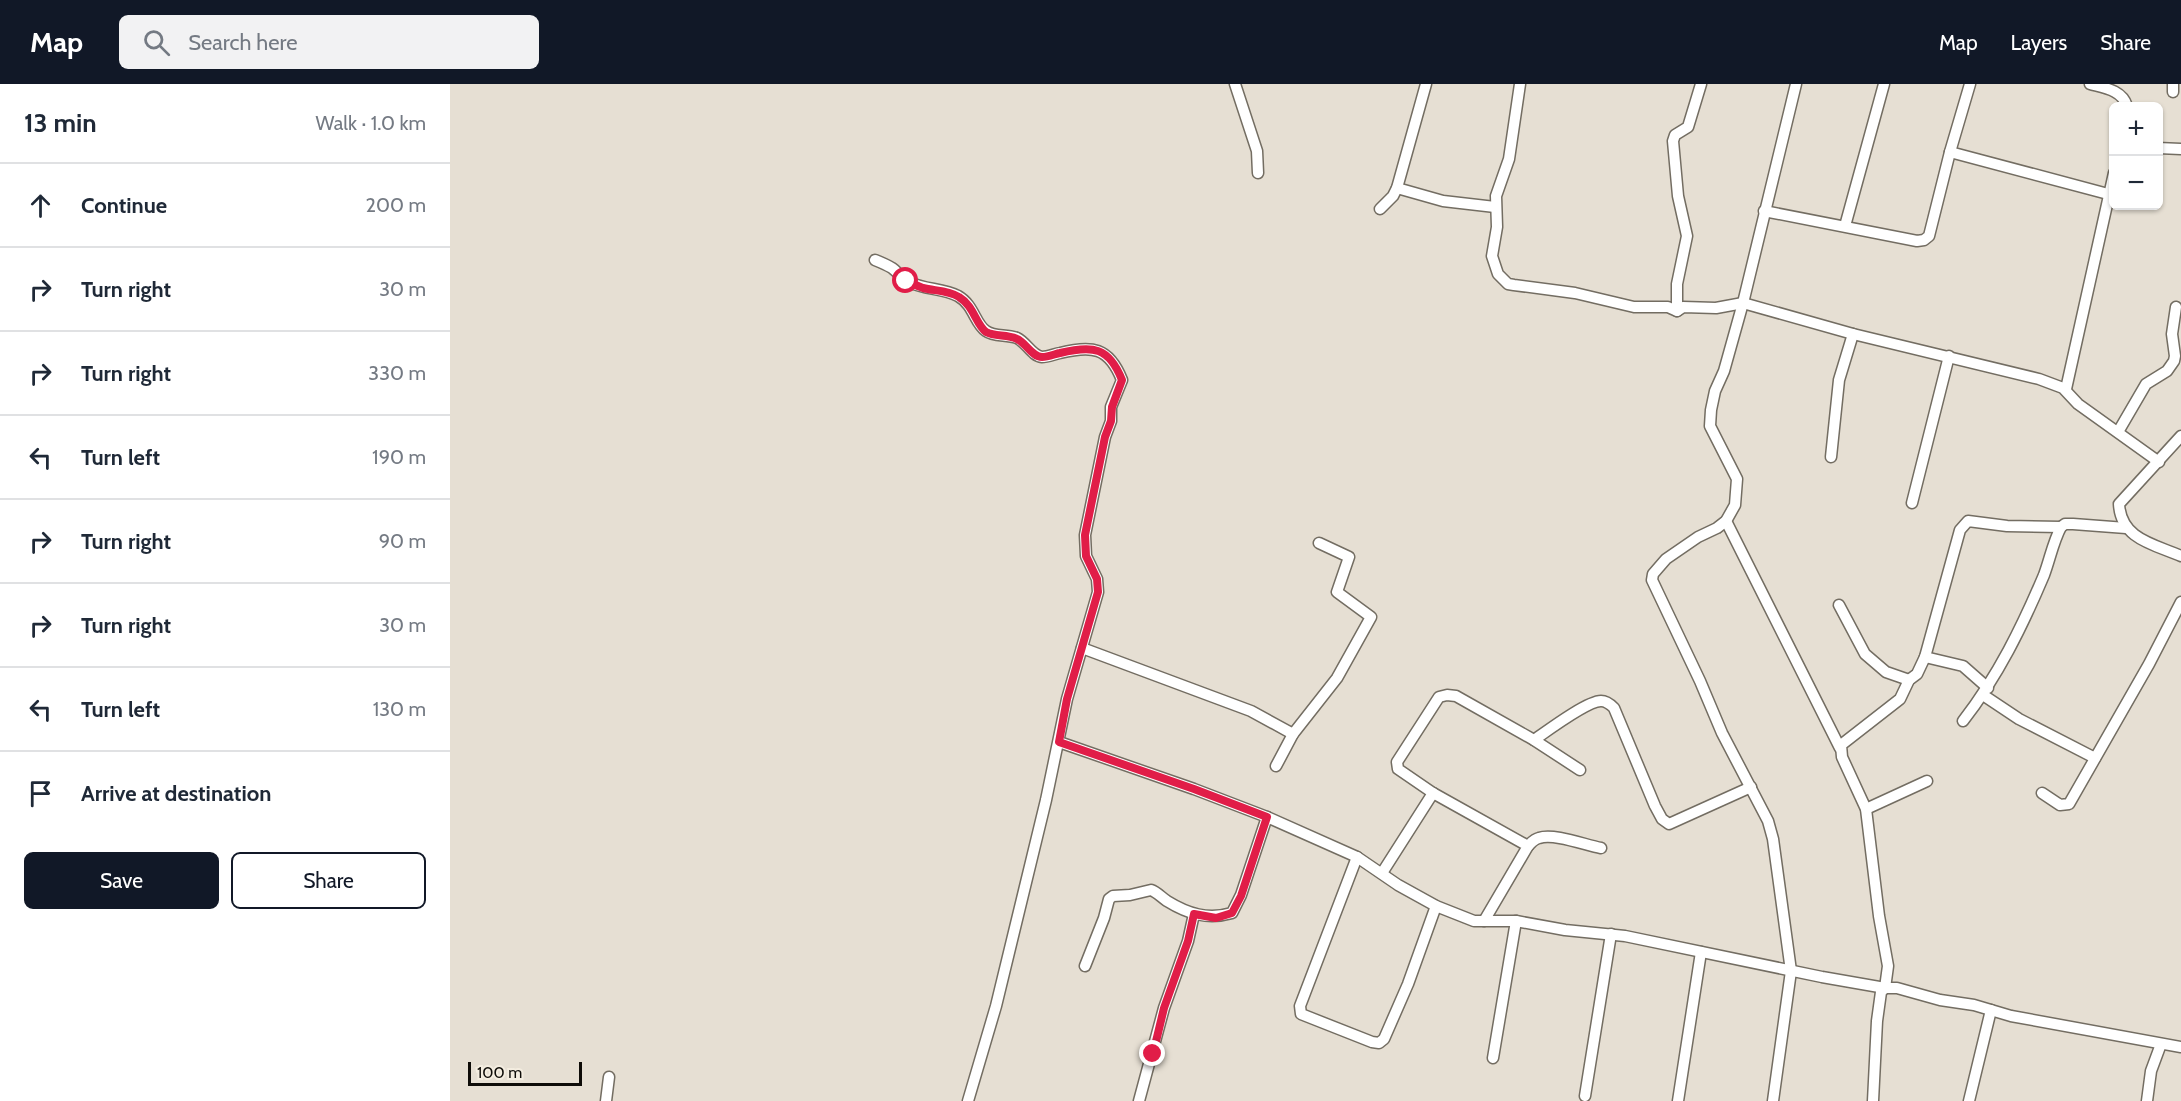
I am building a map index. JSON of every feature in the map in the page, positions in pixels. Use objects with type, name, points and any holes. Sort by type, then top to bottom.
[{"type":"street","points":[[1235,84],[1257,151],[1258,173]]},
{"type":"street","points":[[1380,209],[1393,196],[1397,188],[1426,84]]},
{"type":"street","points":[[1520,84],[1509,159],[1496,196],[1497,227],[1492,256],[1498,274],[1508,284],[1575,293],[1634,307],[1668,307],[1677,311]]},
{"type":"street","points":[[1677,311],[1677,284],[1687,236],[1678,196],[1673,141],[1675,135],[1688,127],[1701,84]]},
{"type":"street","points":[[1773,1101],[1791,971],[1773,839],[1768,821],[1722,733],[1652,580],[1653,574],[1666,559],[1698,537],[1717,528],[1726,521],[1735,506],[1737,479],[1710,426],[1711,410],[1743,303],[1796,84]]},
{"type":"street","points":[[1845,226],[1884,84]]},
{"type":"street","points":[[1764,210],[1917,241],[1924,240],[1929,236],[1970,84]]},
{"type":"street","points":[[2090,84],[2116,92],[2125,102]]},
{"type":"street","points":[[2163,148],[2181,149]]},
{"type":"street","points":[[1950,152],[2108,194]]},
{"type":"street","points":[[1397,188],[1443,201],[1495,207]]},
{"type":"street","points":[[2066,390],[2109,190]]},
{"type":"street","points":[[875,260],[891,268],[906,281],[923,288],[949,292],[960,297],[972,308],[984,331],[1018,339],[1042,357],[1081,349],[1101,351],[1110,357],[1122,380],[1112,407],[1111,421],[1105,437],[1085,535],[1086,556],[1097,579],[1098,592],[1067,699],[1059,742],[996,1006],[969,1101]]},
{"type":"street","points":[[1677,311],[1683,307],[1716,308],[1743,303],[1853,334],[2039,379],[2066,390],[2078,404],[2159,462]]},
{"type":"street","points":[[2118,432],[2146,384],[2167,371],[2174,361],[2172,334],[2176,307]]},
{"type":"street","points":[[1831,457],[1839,380],[1853,334]]},
{"type":"street","points":[[1912,503],[1949,356]]},
{"type":"street","points":[[2181,436],[2119,504],[2120,514],[2126,528],[2134,536],[2181,556]]},
{"type":"street","points":[[1726,521],[1840,748],[1866,808],[1879,915],[1888,966],[1877,1021],[1873,1101]]},
{"type":"street","points":[[1840,748],[1844,742],[1900,699],[1910,680],[1917,674],[1925,657],[1963,524],[1976,521],[2007,525],[2061,527],[2065,524],[2073,524],[2126,528]]},
{"type":"street","points":[[1963,721],[2000,669],[2031,605],[2061,527]]},
{"type":"street","points":[[1276,766],[1293,734],[1337,678],[1371,617],[1337,592],[1349,557],[1319,543]]},
{"type":"street","points":[[2042,792],[2060,805],[2068,804],[2149,664],[2181,602]]},
{"type":"street","points":[[1839,605],[1865,654],[1886,672],[1910,680]]},
{"type":"street","points":[[1082,648],[1251,711],[1293,734]]},
{"type":"street","points":[[1925,657],[1963,666],[1985,691],[2019,719],[2095,758]]},
{"type":"street","points":[[1528,846],[1433,793],[1398,769],[1397,762],[1438,697],[1456,696],[1534,740],[1580,770]]},
{"type":"street","points":[[1534,740],[1586,706],[1600,701],[1608,702],[1614,708],[1655,806],[1662,819],[1669,824],[1751,788]]},
{"type":"street","points":[[1059,742],[1267,817],[1357,857],[1398,885],[1436,906],[1474,921],[1516,921],[1565,930],[1611,934],[1791,971],[1885,988],[1897,988],[1941,1000],[2181,1047]]},
{"type":"street","points":[[1866,808],[1927,781]]},
{"type":"street","points":[[1382,873],[1433,793]]},
{"type":"street","points":[[1085,966],[1109,899],[1113,896],[1151,890],[1194,914],[1216,918],[1232,913],[1241,896],[1267,817]]},
{"type":"street","points":[[1484,921],[1528,846],[1542,837],[1552,837],[1601,848]]},
{"type":"street","points":[[1357,857],[1300,1006],[1301,1014],[1379,1043],[1384,1039],[1408,984],[1436,906]]},
{"type":"street","points":[[1139,1101],[1164,1008],[1188,941],[1194,914]]},
{"type":"street","points":[[1493,1058],[1516,921]]},
{"type":"street","points":[[1585,1096],[1611,934]]},
{"type":"street","points":[[1678,1101],[1701,952]]},
{"type":"street","points":[[1969,1101],[1991,1010]]},
{"type":"street","points":[[2147,1101],[2151,1071],[2161,1044]]},
{"type":"street","points":[[606,1101],[609,1077]]},
{"type":"route","points":[[906,281],[923,288],[949,292],[960,297],[972,308],[984,331],[1018,339],[1042,357],[1081,349],[1101,351],[1110,357],[1122,380],[1112,407],[1111,421],[1105,437],[1085,535],[1086,556],[1097,579],[1098,592],[1067,699],[1059,742],[1267,817],[1241,896],[1232,913],[1216,918],[1194,914],[1188,941],[1164,1008],[1153,1054]]}]
